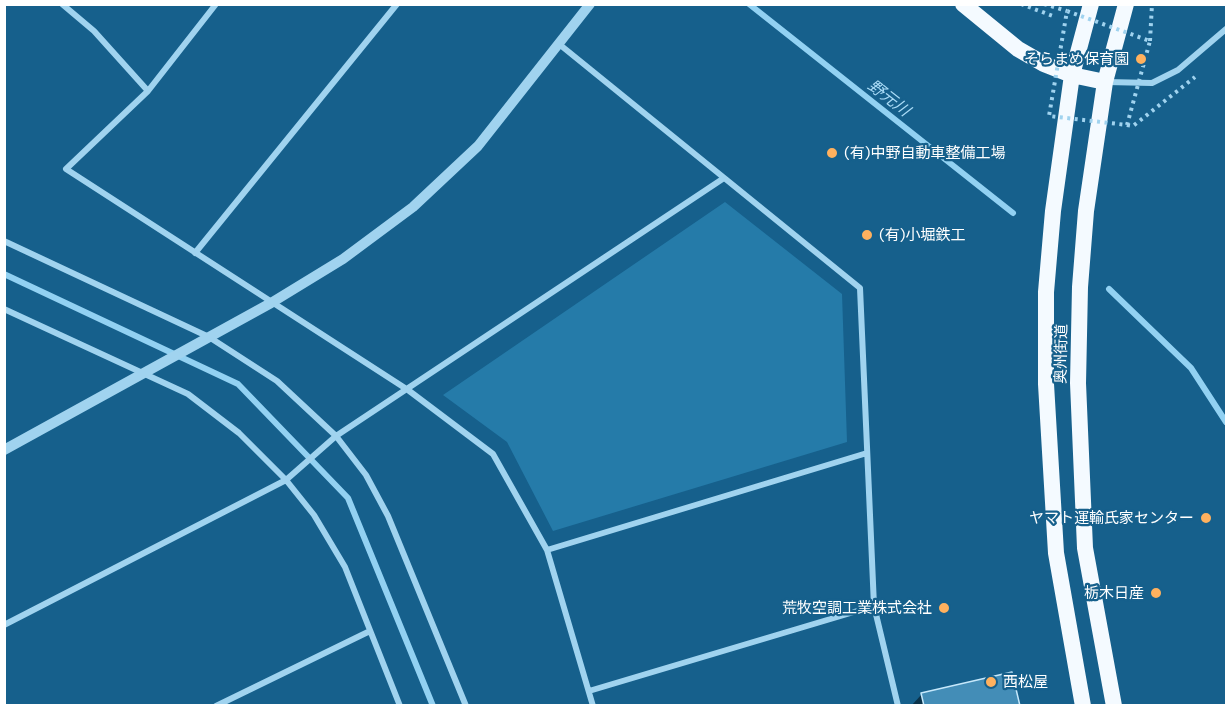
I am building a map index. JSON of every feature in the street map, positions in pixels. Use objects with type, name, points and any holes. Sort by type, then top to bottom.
[{"type":"highway","points":[[963,4],[1018,49],[1044,64],[1072,75],[1105,82]]},
{"type":"highway","name":"奥州街道","points":[[1083,705],[1056,553],[1046,384],[1046,292],[1053,211],[1072,75],[1092,4]]},
{"type":"highway","name":"奥州街道","points":[[1114,705],[1085,548],[1078,383],[1080,287],[1086,211],[1105,82],[1126,4]]},
{"type":"street","points":[[62,4],[94,31],[148,91]]},
{"type":"street","points":[[216,4],[148,91],[66,170],[408,390],[493,454],[547,550],[590,691],[592,705]]},
{"type":"street","points":[[195,254],[397,4]]},
{"type":"street","points":[[4,450],[271,303],[343,259],[413,207],[478,146],[590,4]]},
{"type":"street","points":[[1105,82],[1129,85],[1152,83],[1178,70],[1227,29]]},
{"type":"street","points":[[559,44],[860,288],[874,606],[898,705]]},
{"type":"street","points":[[4,625],[286,480],[336,436],[724,178]]},
{"type":"street","points":[[4,242],[209,338],[277,381],[336,436],[366,475],[388,516],[466,705]]},
{"type":"street","points":[[4,309],[188,394],[239,433],[286,480],[314,515],[345,567],[400,705]]},
{"type":"street","points":[[547,550],[867,453]]},
{"type":"street","points":[[590,691],[874,606]]},
{"type":"street","points":[[218,705],[370,631]]},
{"type":"path","points":[[1021,4],[1053,16]]},
{"type":"path","points":[[1044,4],[1150,41]]},
{"type":"path","points":[[1130,126],[1150,41],[1152,4]]},
{"type":"path","points":[[1067,12],[1049,116],[1130,126],[1195,77]]},
{"type":"shaded area","points":[[725,202],[842,294],[847,442],[553,531],[507,442],[443,395]]},
{"type":"building","name":"西松屋","points":[[1012,672],[1020,706],[924,706],[921,693]]},
{"type":"waterway","name":"野元川","points":[[749,4],[1013,213]]},
{"type":"waterway","points":[[4,274],[238,384],[348,498],[433,706]]},
{"type":"waterway","name":"野元川","points":[[1109,289],[1191,368],[1226,422]]},
{"type":"place","name":"そらまめ保育園","points":[[1141,59]]},
{"type":"place","name":"(有)中野自動車整備工場","points":[[832,153]]},
{"type":"place","name":"(有)小堀鉄工","points":[[867,235]]},
{"type":"place","name":"ヤマト運輸氏家センター","points":[[1206,518]]},
{"type":"place","name":"栃木日産","points":[[1156,593]]},
{"type":"place","name":"荒牧空調工業株式会社","points":[[944,608]]},
{"type":"place","name":"西松屋","points":[[991,682]]}]
